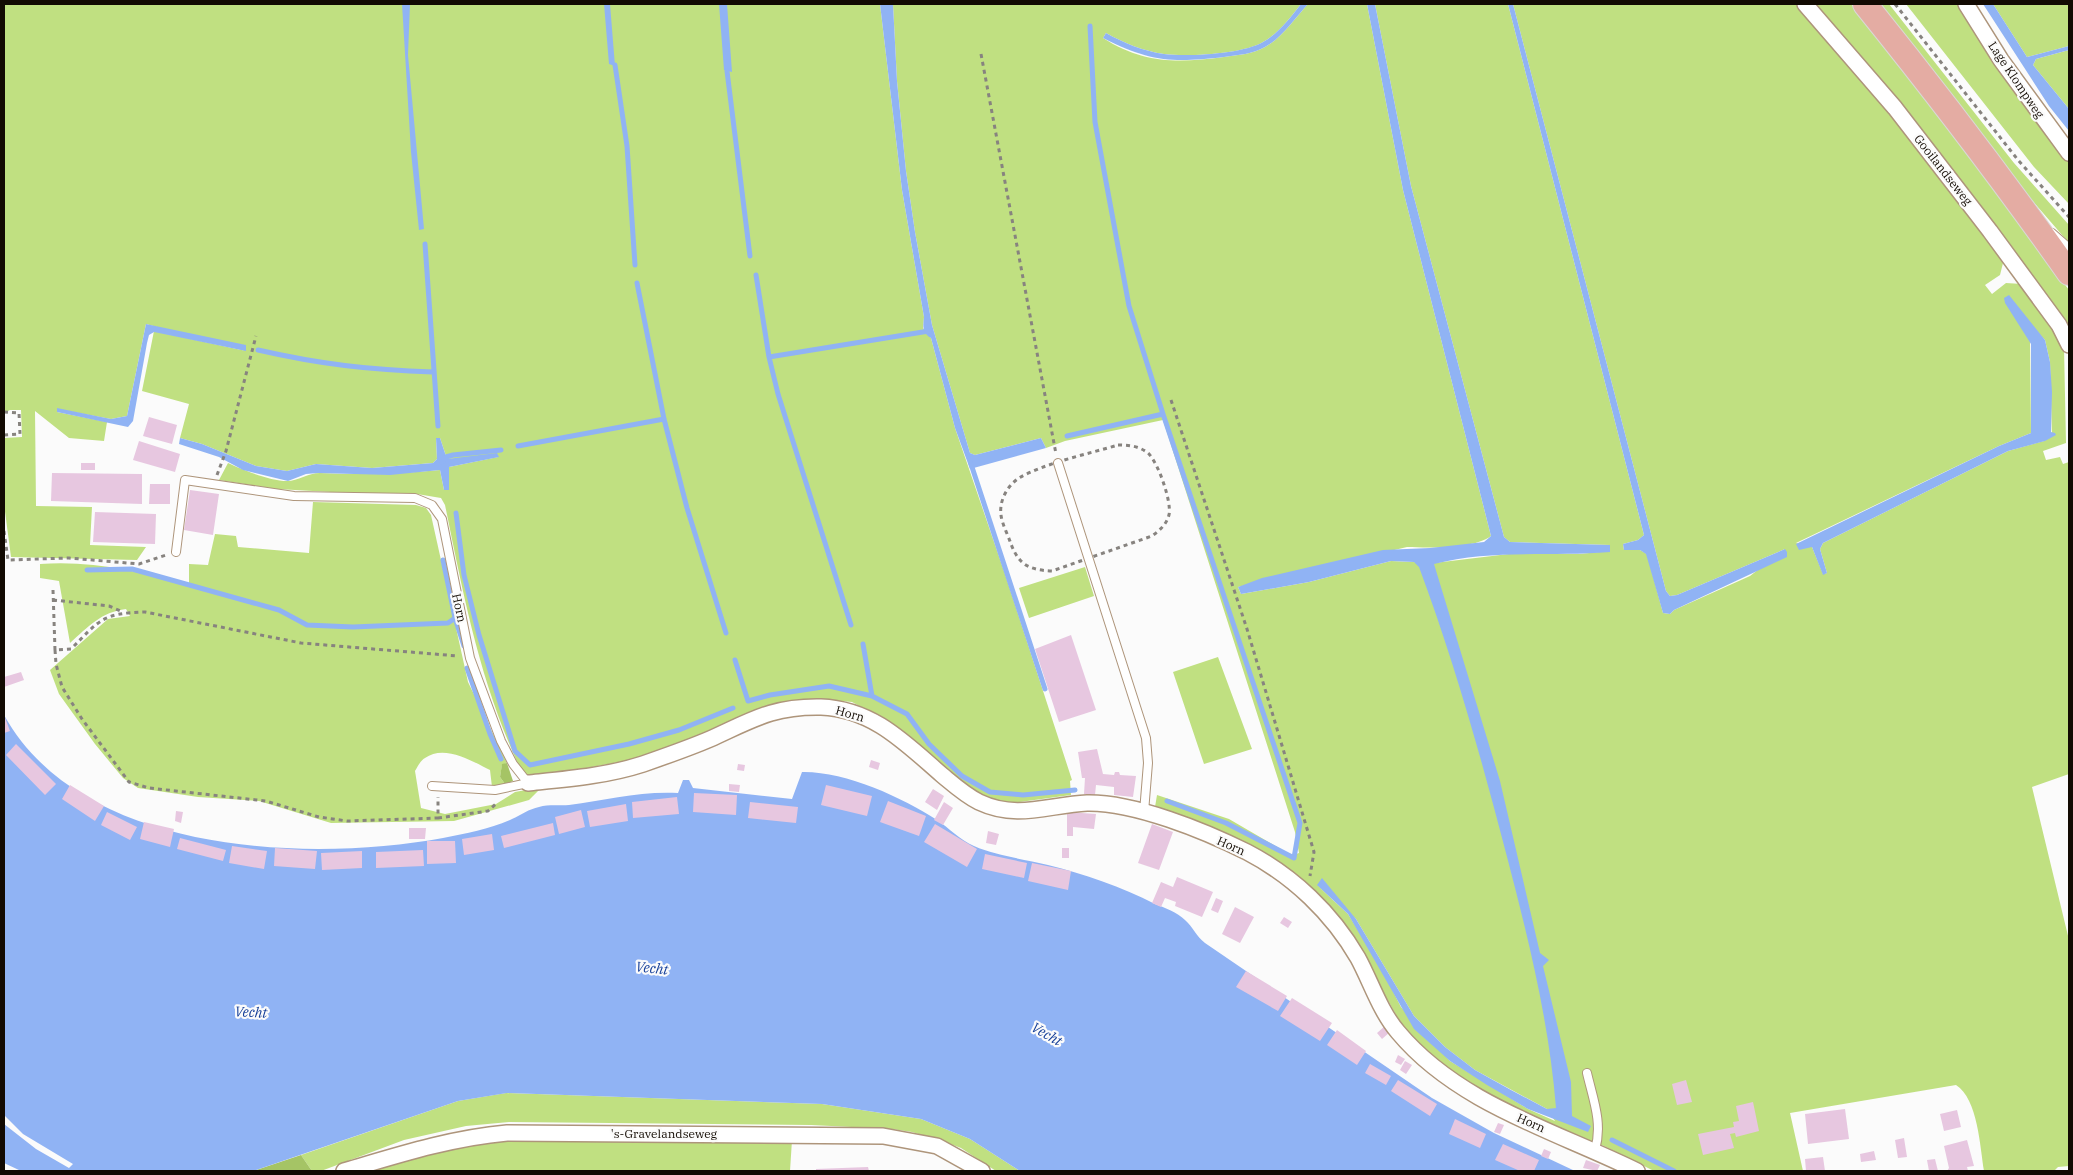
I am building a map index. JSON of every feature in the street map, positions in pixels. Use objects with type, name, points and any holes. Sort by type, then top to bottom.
[{"type":"main road","points":[[1865,4],[1926,79],[2025,210],[2069,273]]},
{"type":"street","name":"Gooilandseweg","points":[[1805,4],[1895,108],[1938,162],[2059,325],[2069,345]]},
{"type":"street","name":"Lage Klompweg","points":[[1966,4],[2001,60],[2069,153]]},
{"type":"street","name":"Horn","points":[[528,783],[604,774],[642,764],[707,740],[765,713],[794,708],[822,707],[855,713],[882,724],[959,790],[977,801],[1002,811],[1050,809],[1087,803],[1133,808],[1187,827],[1248,852],[1303,888],[1337,927],[1357,958],[1397,1031],[1434,1067],[1499,1108],[1595,1150],[1637,1171]]},
{"type":"street","name":"'s-Gravelandseweg","points":[[344,1171],[414,1150],[475,1136],[507,1133],[883,1136],[936,1146],[982,1171]]},
{"type":"lane","points":[[2025,210],[2069,248]]},
{"type":"lane","points":[[1058,463],[1146,738],[1148,763],[1144,812]]},
{"type":"lane","name":"Horn","points":[[176,552],[185,480],[294,496],[424,500],[432,504],[442,519],[470,658],[501,740],[513,764],[528,783]]},
{"type":"lane","points":[[435,786],[494,790],[528,783]]},
{"type":"lane","points":[[1587,1072],[1599,1124],[1600,1135],[1595,1150]]},
{"type":"path","points":[[1895,4],[2018,160],[2069,217]]},
{"type":"path","points":[[981,54],[1058,463]]},
{"type":"path","points":[[223,462],[256,336]]},
{"type":"path","points":[[1170,400],[1247,629],[1314,852],[1312,872],[1303,888]]},
{"type":"path","points":[[4,412],[19,413],[20,434],[4,435]]},
{"type":"path","points":[[4,531],[8,560],[69,558],[139,564],[176,552]]},
{"type":"path","points":[[53,590],[56,664],[62,686],[82,719],[129,782],[149,788],[266,801],[318,817],[347,821],[438,818],[488,811],[500,801]]},
{"type":"path","points":[[53,600],[109,606],[123,612]]},
{"type":"path","points":[[55,650],[71,649],[101,619],[123,612],[145,612],[301,643],[470,658]]},
{"type":"path","points":[[435,786],[438,818]]},
{"type":"green space","points":[[4,4],[880,4],[902,190],[924,317],[923,328],[931,338],[955,428],[1072,780],[1070,781],[1071,795],[1012,803],[988,800],[969,791],[886,720],[852,702],[818,699],[794,700],[749,713],[695,739],[635,759],[538,777],[527,775],[519,766],[505,734],[483,669],[466,605],[445,505],[441,498],[417,494],[367,494],[277,489],[219,480],[228,463],[249,472],[280,481],[295,480],[320,473],[380,474],[440,470],[444,490],[449,490],[449,467],[498,457],[447,459],[440,438],[436,439],[437,459],[433,463],[372,468],[316,464],[287,471],[256,466],[202,444],[180,438],[189,404],[142,391],[154,331],[246,351],[146,324],[127,416],[111,419],[57,409],[57,412],[107,422],[104,441],[69,438],[35,411],[36,506],[92,507],[90,545],[146,547],[137,560],[11,557],[4,504],[4,438],[22,437],[21,410],[10,410],[4,413]]},
{"type":"green space","points":[[893,4],[1301,4],[1284,25],[1263,42],[1229,52],[1200,55],[1164,54],[1134,46],[1106,33],[1103,38],[1118,47],[1147,57],[1162,60],[1191,60],[1224,57],[1256,51],[1277,38],[1308,4],[1367,4],[1403,190],[1491,536],[1463,545],[1407,547],[1238,587],[1241,594],[1309,582],[1391,561],[1434,563],[1517,553],[1579,554],[1610,551],[1610,545],[1510,542],[1504,537],[1411,186],[1375,4],[1508,4],[1644,535],[1638,540],[1623,544],[1624,550],[1640,550],[1647,554],[1663,613],[1670,614],[1674,610],[1750,576],[1785,549],[1677,595],[1670,596],[1666,591],[1513,4],[1798,4],[1888,108],[2004,259],[2000,275],[1985,285],[1992,294],[2006,283],[2022,284],[2051,323],[2064,347],[2066,443],[2043,451],[2046,460],[2060,457],[2063,464],[2069,462],[2069,774],[2032,787],[2069,940],[2069,1166],[2058,1167],[2054,1171],[1984,1171],[1977,1124],[1969,1101],[1956,1085],[1790,1113],[1803,1171],[1654,1171],[1602,1145],[1581,1141],[1549,1128],[1453,1076],[1406,1033],[1374,975],[1311,888],[1292,871],[1244,844],[1155,807],[1157,795],[1229,819],[1284,851],[1293,855],[1299,853],[1295,832],[1163,420],[1065,441],[1046,448],[1041,438],[975,455],[970,453],[932,325],[906,171],[897,81]],"holes":[[[2032,326],[2045,340],[2050,362],[2052,436],[2044,441],[2008,451],[1823,543],[1820,549],[1827,573],[1823,574],[1812,547],[1796,543],[1999,446],[2031,433],[2030,340]],[[1318,886],[1356,919],[1414,1016],[1445,1047],[1475,1070],[1547,1109],[1555,1121],[1528,1109],[1450,1061],[1401,1007],[1380,966],[1348,914]]]},
{"type":"green space","points":[[1813,4],[1851,4],[1912,80],[2069,290],[2069,332]]},
{"type":"green space","points":[[1877,4],[1889,4],[2014,163],[2069,225],[2069,243],[2012,177]]},
{"type":"green space","points":[[1906,4],[1960,4],[2069,159],[2069,204],[2034,167]]},
{"type":"green space","points":[[1993,4],[2069,4],[2069,46],[2027,57]]},
{"type":"green space","points":[[2069,50],[2069,109],[2033,65],[2036,59]]},
{"type":"green space","points":[[313,502],[416,505],[426,508],[431,515],[468,682],[507,763],[502,765],[500,777],[505,784],[492,787],[490,770],[458,755],[441,753],[425,758],[415,771],[421,808],[445,814],[496,804],[515,792],[542,787],[529,800],[454,821],[331,823],[259,801],[198,797],[138,788],[123,778],[95,744],[59,694],[50,670],[108,619],[130,616],[126,609],[109,613],[95,621],[70,643],[59,581],[40,578],[40,564],[97,565],[134,571],[189,584],[189,564],[208,565],[215,534],[236,536],[238,547],[309,553]]},
{"type":"green space","points":[[1085,567],[1094,596],[1029,618],[1019,588]]},
{"type":"green space","points":[[1218,657],[1252,749],[1204,764],[1173,672]]},
{"type":"green space","points":[[507,763],[513,781],[505,784],[500,777],[502,764]]},
{"type":"green space","points":[[506,1093],[822,1104],[921,1119],[970,1139],[1020,1171],[996,1171],[961,1148],[912,1132],[892,1129],[811,1125],[509,1122],[466,1126],[404,1140],[321,1171],[312,1171],[301,1155],[458,1101]]},
{"type":"green space","points":[[537,1139],[792,1140],[790,1171],[363,1171],[446,1149],[497,1141]]},
{"type":"green space","points":[[301,1155],[312,1171],[253,1171]]},
{"type":"water","points":[[402,4],[410,4],[408,55],[424,229],[419,230],[411,152]]},
{"type":"water","points":[[604,4],[610,4],[615,66],[609,64]]},
{"type":"water","points":[[719,4],[727,4],[732,72],[724,70]]},
{"type":"water","points":[[880,4],[893,4],[897,81],[906,171],[915,232],[932,325],[970,453],[975,455],[1041,438],[1046,448],[970,469],[955,428],[931,338],[924,329],[924,317],[902,190]]},
{"type":"water","points":[[1301,4],[1308,4],[1277,38],[1260,49],[1240,55],[1190,60],[1162,59],[1135,52],[1103,38],[1106,33],[1134,46],[1164,54],[1200,55],[1229,52],[1254,46],[1269,38],[1284,25]]},
{"type":"water","points":[[1367,4],[1375,4],[1411,186],[1504,537],[1510,542],[1610,545],[1610,552],[1477,556],[1434,564],[1500,781],[1540,953],[1549,960],[1543,966],[1571,1082],[1572,1116],[1591,1126],[1588,1132],[1528,1109],[1487,1085],[1450,1061],[1414,1029],[1348,914],[1317,885],[1322,878],[1356,919],[1414,1016],[1445,1047],[1475,1070],[1511,1090],[1547,1109],[1556,1108],[1543,1011],[1530,948],[1487,781],[1444,638],[1419,567],[1414,562],[1391,561],[1309,582],[1241,594],[1238,587],[1262,578],[1383,550],[1430,548],[1484,542],[1491,536],[1403,190]]},
{"type":"water","points":[[1508,4],[1513,4],[1666,591],[1670,596],[1677,595],[1785,549],[1787,552],[1787,557],[1674,610],[1670,614],[1663,613],[1646,554],[1640,550],[1624,550],[1623,544],[1638,540],[1644,535]]},
{"type":"water","points":[[1983,4],[1993,4],[2027,57],[2069,46],[2069,50],[2036,59],[2033,65],[2069,109],[2069,131],[2049,106]]},
{"type":"water","points":[[2009,295],[2045,340],[2050,362],[2052,392],[2051,432],[2056,435],[2045,441],[2008,451],[1823,543],[1820,549],[1827,573],[1823,575],[1812,547],[1799,550],[1796,544],[1999,446],[2031,433],[2031,344],[2005,303],[2004,298]]},
{"type":"water","points":[[146,324],[246,345],[246,351],[154,332],[149,335],[133,421],[128,427],[57,412],[57,408],[111,419],[127,416]]},
{"type":"water","points":[[180,438],[202,444],[256,466],[287,471],[316,464],[372,468],[433,463],[437,459],[436,438],[440,438],[447,459],[497,453],[499,457],[449,467],[449,490],[444,490],[440,470],[390,475],[318,473],[306,474],[288,481],[243,470],[219,457],[179,444]]},
{"type":"water","name":"Vecht","points":[[4,715],[39,761],[86,796],[140,822],[201,838],[264,847],[327,849],[388,846],[443,838],[495,825],[543,806],[569,805],[637,795],[678,793],[683,780],[689,780],[693,788],[792,799],[802,772],[836,776],[854,781],[890,794],[923,811],[974,846],[1089,877],[1175,912],[1188,923],[1205,943],[1432,1098],[1494,1133],[1575,1171],[1020,1171],[970,1139],[921,1119],[822,1104],[507,1093],[458,1101],[253,1171],[21,1171],[4,1163],[4,1124],[36,1149],[69,1168],[73,1164],[23,1134],[4,1115]]},
{"type":"building","points":[[149,417],[177,425],[172,444],[143,436]]},
{"type":"building","points":[[139,441],[180,454],[175,472],[133,460]]},
{"type":"building","points":[[81,463],[95,463],[95,470],[81,470]]},
{"type":"building","points":[[52,473],[142,474],[142,504],[51,501]]},
{"type":"building","points":[[150,484],[170,484],[170,504],[149,504]]},
{"type":"building","points":[[190,490],[219,494],[213,535],[184,530]]},
{"type":"building","points":[[95,512],[156,514],[155,544],[93,542]]},
{"type":"building","points":[[1071,635],[1096,710],[1059,722],[1035,649]]},
{"type":"building","points":[[21,672],[24,680],[4,687],[4,677]]},
{"type":"building","points":[[4,715],[10,731],[4,733]]},
{"type":"building","points":[[16,744],[56,784],[45,795],[6,755]]},
{"type":"building","points":[[1097,749],[1103,774],[1114,775],[1115,772],[1119,772],[1120,775],[1136,776],[1133,797],[1114,795],[1114,787],[1096,785],[1095,795],[1084,794],[1085,778],[1082,778],[1078,752]]},
{"type":"building","points":[[871,760],[880,763],[878,770],[869,767]]},
{"type":"building","points":[[738,764],[745,765],[744,771],[737,770]]},
{"type":"building","points":[[729,784],[740,785],[739,792],[729,791]]},
{"type":"building","points":[[70,785],[104,806],[95,821],[62,799]]},
{"type":"building","points":[[826,785],[872,796],[867,816],[821,805]]},
{"type":"building","points":[[933,789],[944,796],[937,810],[925,802]]},
{"type":"building","points":[[694,793],[737,795],[736,815],[693,812]]},
{"type":"building","points":[[677,797],[679,814],[633,818],[632,802]]},
{"type":"building","points":[[888,801],[926,816],[919,836],[880,822]]},
{"type":"building","points":[[750,802],[798,807],[796,823],[748,818]]},
{"type":"building","points":[[944,802],[953,808],[943,825],[934,820]]},
{"type":"building","points":[[626,804],[628,821],[590,827],[587,811]]},
{"type":"building","points":[[581,810],[585,827],[559,834],[555,817]]},
{"type":"building","points":[[176,811],[183,812],[181,823],[175,821]]},
{"type":"building","points":[[107,812],[137,827],[130,840],[101,825]]},
{"type":"building","points":[[1067,812],[1096,814],[1094,829],[1073,827],[1073,836],[1067,836]]},
{"type":"building","points":[[144,822],[174,829],[170,847],[140,839]]},
{"type":"building","points":[[553,823],[555,835],[504,848],[501,836]]},
{"type":"building","points":[[935,824],[977,849],[967,867],[924,842]]},
{"type":"building","points":[[1152,824],[1173,832],[1159,870],[1138,863]]},
{"type":"building","points":[[409,828],[426,828],[425,839],[409,839]]},
{"type":"building","points":[[988,831],[999,834],[996,845],[986,843]]},
{"type":"building","points":[[492,834],[494,850],[464,855],[462,839]]},
{"type":"building","points":[[180,838],[226,850],[223,861],[177,849]]},
{"type":"building","points":[[427,841],[455,841],[456,863],[427,864]]},
{"type":"building","points":[[232,846],[267,851],[264,869],[229,863]]},
{"type":"building","points":[[275,848],[317,851],[315,869],[274,866]]},
{"type":"building","points":[[1062,848],[1069,848],[1069,858],[1062,858]]},
{"type":"building","points":[[423,850],[424,866],[376,868],[376,852]]},
{"type":"building","points":[[362,851],[362,868],[322,870],[321,853]]},
{"type":"building","points":[[985,854],[1027,863],[1024,878],[982,869]]},
{"type":"building","points":[[1032,863],[1071,871],[1068,890],[1028,881]]},
{"type":"building","points":[[1177,877],[1213,892],[1202,917],[1175,906],[1176,902],[1165,898],[1161,907],[1152,903],[1161,882],[1173,887]]},
{"type":"building","points":[[1216,898],[1223,901],[1218,913],[1211,910]]},
{"type":"building","points":[[1235,907],[1254,917],[1240,943],[1222,934]]},
{"type":"building","points":[[1284,917],[1292,922],[1288,928],[1280,923]]},
{"type":"building","points":[[1246,971],[1287,996],[1278,1011],[1236,987]]},
{"type":"building","points":[[1292,998],[1332,1023],[1320,1041],[1280,1016]]},
{"type":"building","points":[[1385,1026],[1390,1032],[1382,1039],[1377,1033]]},
{"type":"building","points":[[1337,1030],[1366,1051],[1357,1065],[1327,1045]]},
{"type":"building","points":[[1398,1055],[1405,1059],[1401,1065],[1395,1062]]},
{"type":"building","points":[[1405,1061],[1412,1065],[1406,1074],[1400,1070]]},
{"type":"building","points":[[1370,1064],[1391,1076],[1386,1085],[1365,1073]]},
{"type":"building","points":[[1398,1080],[1437,1104],[1430,1116],[1391,1091]]},
{"type":"building","points":[[1686,1080],[1692,1102],[1677,1105],[1672,1084]]},
{"type":"building","points":[[1753,1102],[1759,1131],[1736,1137],[1735,1133],[1730,1134],[1734,1148],[1703,1155],[1698,1134],[1734,1127],[1733,1122],[1739,1121],[1736,1106]]},
{"type":"building","points":[[1845,1109],[1849,1139],[1808,1144],[1805,1114]]},
{"type":"building","points":[[1957,1110],[1961,1127],[1944,1131],[1940,1114]]},
{"type":"building","points":[[1455,1119],[1486,1134],[1480,1148],[1449,1134]]},
{"type":"building","points":[[1498,1123],[1504,1125],[1500,1134],[1494,1132]]},
{"type":"building","points":[[1904,1138],[1907,1157],[1898,1158],[1895,1140]]},
{"type":"building","points":[[1967,1140],[1974,1166],[1967,1167],[1968,1171],[1947,1171],[1949,1168],[1944,1146]]},
{"type":"building","points":[[1503,1144],[1539,1160],[1534,1171],[1520,1171],[1495,1160]]},
{"type":"building","points":[[1544,1149],[1551,1152],[1548,1159],[1541,1156]]},
{"type":"building","points":[[1874,1151],[1876,1160],[1861,1162],[1860,1154]]},
{"type":"building","points":[[1823,1157],[1825,1171],[1806,1171],[1805,1159]]},
{"type":"building","points":[[1935,1159],[1938,1171],[1929,1171],[1927,1160]]},
{"type":"building","points":[[1586,1160],[1600,1165],[1597,1171],[1583,1168]]},
{"type":"building","points":[[868,1167],[869,1171],[816,1171],[816,1169]]},
{"type":"waterway","points":[[1090,26],[1095,122],[1129,306],[1163,414],[1300,823],[1294,858],[1226,823],[1167,801]]},
{"type":"waterway","points":[[615,65],[627,146],[635,265]]},
{"type":"waterway","points":[[727,71],[750,256]]},
{"type":"waterway","points":[[425,244],[438,426]]},
{"type":"waterway","points":[[756,275],[769,357],[778,394],[851,625]]},
{"type":"waterway","points":[[637,283],[664,419],[687,508],[726,633]]},
{"type":"waterway","points":[[769,357],[929,331]]},
{"type":"waterway","points":[[258,350],[345,366],[433,372]]},
{"type":"waterway","points":[[1067,436],[1163,414]]},
{"type":"waterway","points":[[518,446],[664,419]]},
{"type":"waterway","points":[[442,462],[446,457],[453,455],[501,450]]},
{"type":"waterway","points":[[971,464],[1045,689]]},
{"type":"waterway","points":[[456,513],[464,575],[479,635],[515,751],[530,765],[629,744],[679,730],[733,708]]},
{"type":"waterway","points":[[443,560],[455,618],[464,646]]},
{"type":"waterway","points":[[87,570],[132,569],[279,610],[307,625],[353,627],[448,623],[455,618]]},
{"type":"waterway","points":[[863,644],[872,696]]},
{"type":"waterway","points":[[735,660],[748,701],[770,695],[829,686],[872,696],[907,714],[929,744],[962,776],[990,792],[1023,795],[1075,790]]},
{"type":"waterway","points":[[467,668],[490,734],[501,759]]},
{"type":"waterway","points":[[1612,1140],[1674,1171]]}]
